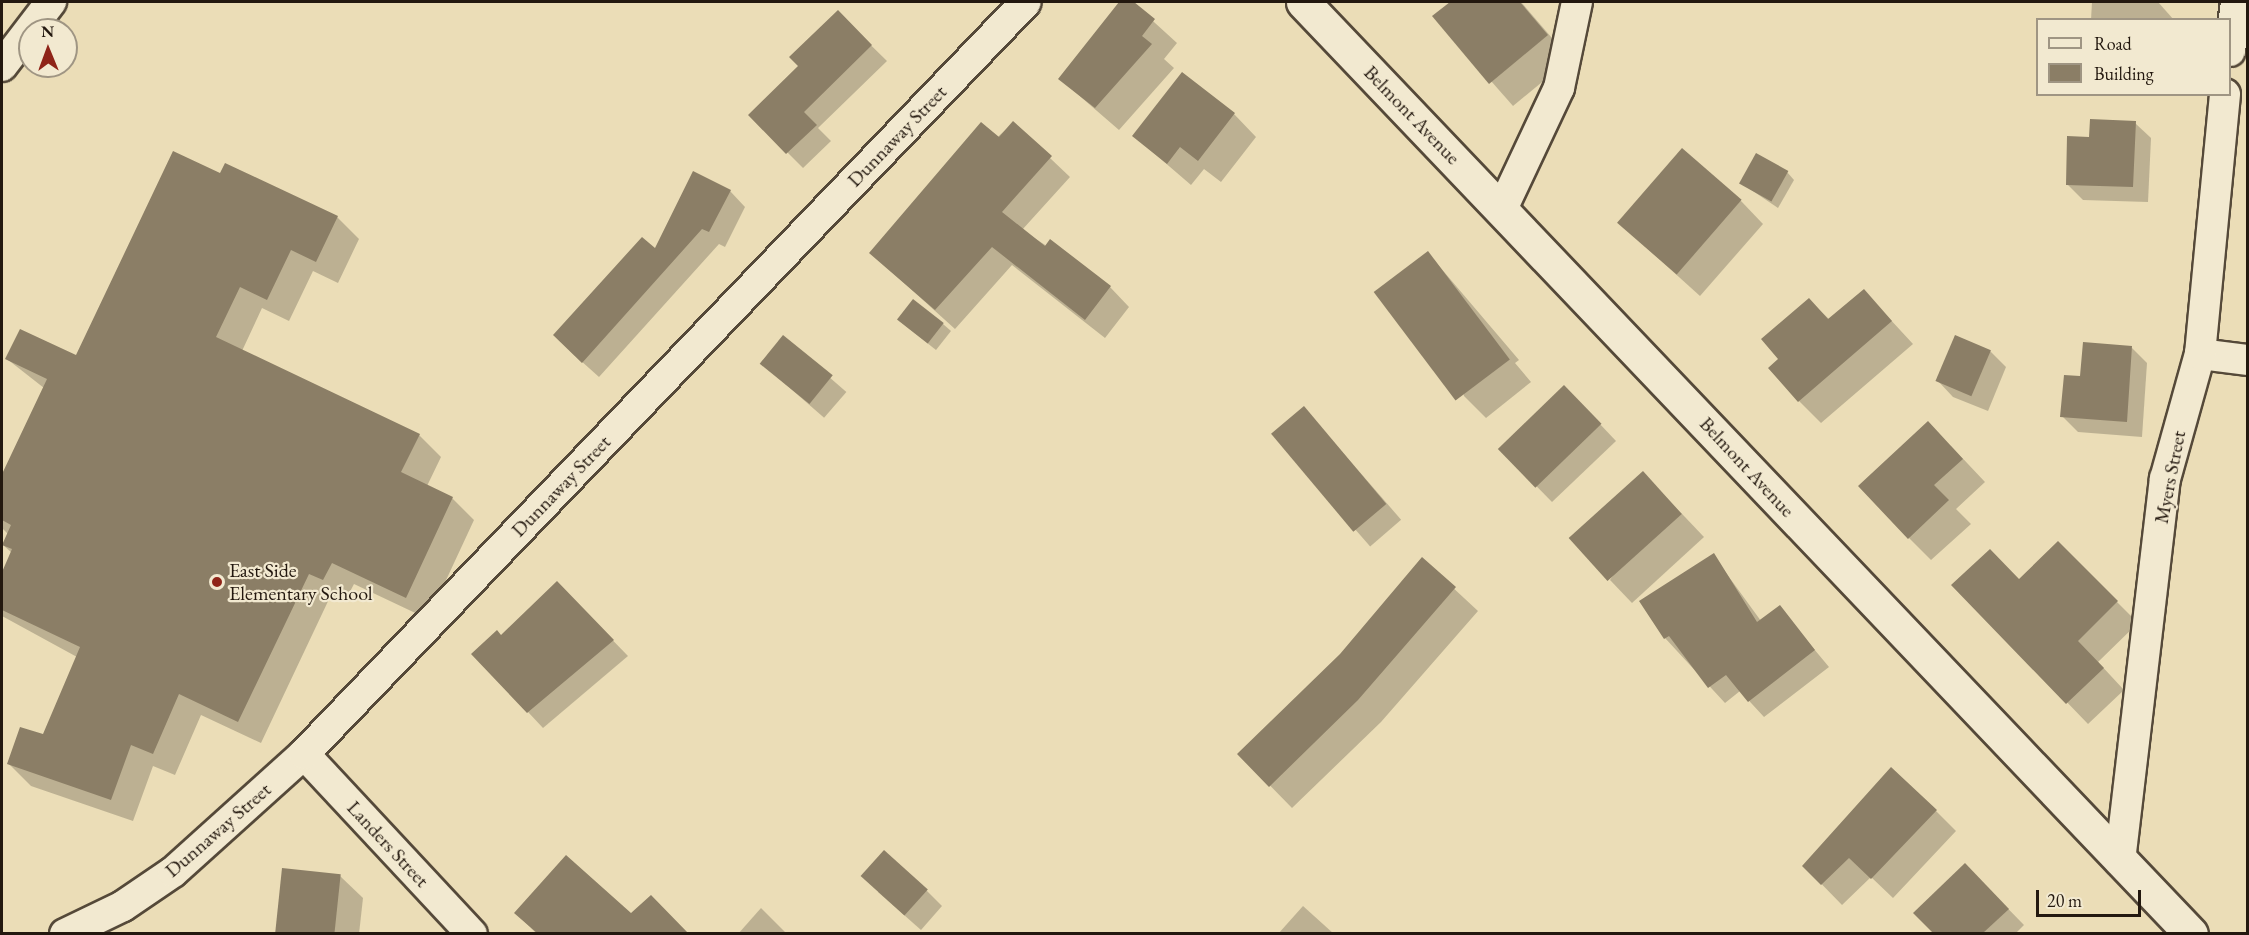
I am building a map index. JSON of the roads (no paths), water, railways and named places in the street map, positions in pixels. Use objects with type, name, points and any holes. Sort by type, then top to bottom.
[{"type":"main road","name":"Belmont Avenue","points":[[1303,2],[2191,933]]},
{"type":"street","points":[[2,66],[51,2]]},
{"type":"street","name":"Dunnaway Street","points":[[65,933],[123,906],[173,872],[304,754],[1026,2]]},
{"type":"street","points":[[1502,209],[1559,88],[1577,2]]},
{"type":"street","points":[[2231,38],[2236,2]]},
{"type":"street","points":[[2231,52],[2247,55]]},
{"type":"street","name":"Myers Street","points":[[2120,861],[2165,478],[2200,354],[2225,96]]},
{"type":"street","points":[[2200,354],[2247,360]]},
{"type":"street","name":"Landers Street","points":[[304,754],[472,933]]},
{"type":"place","name":"East Side Elementary School","points":[[217,582]]}]
